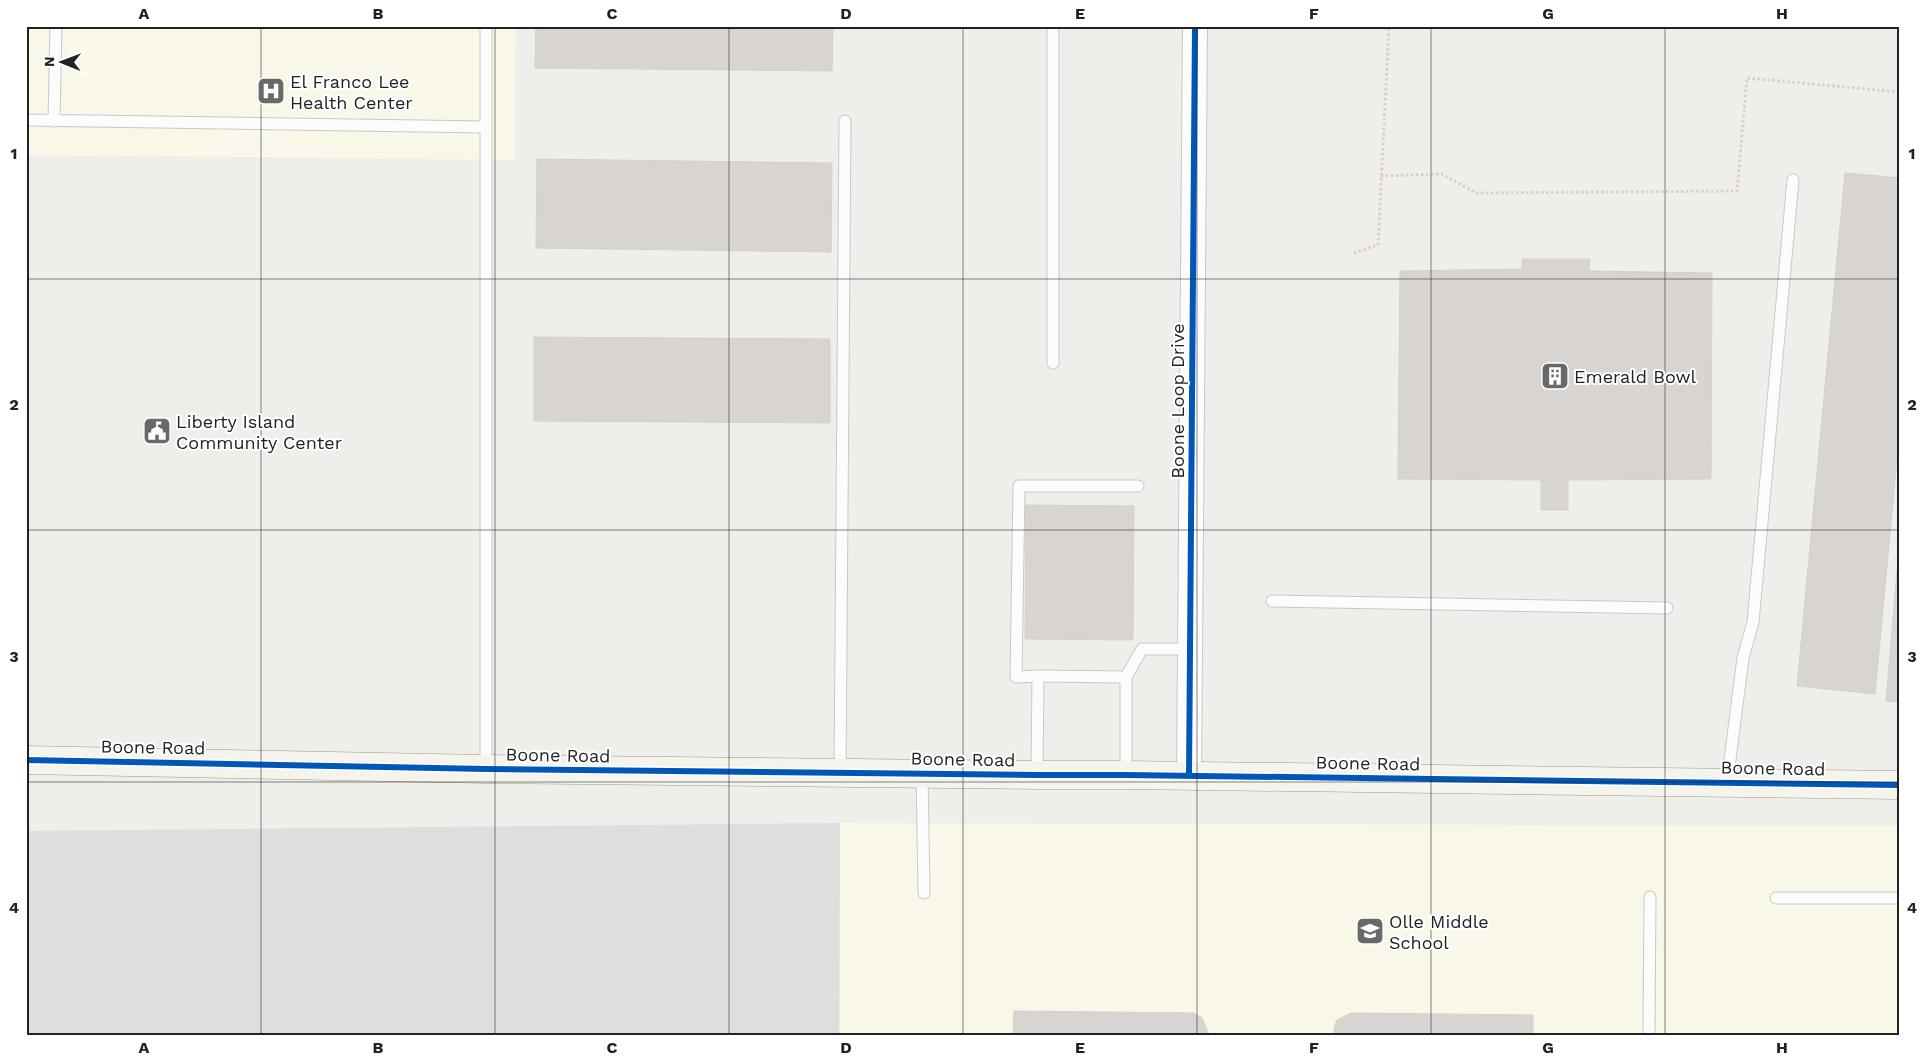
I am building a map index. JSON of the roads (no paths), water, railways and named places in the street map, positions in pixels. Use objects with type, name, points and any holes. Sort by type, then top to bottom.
[{"type":"street","name":"Boone Loop Drive","points":[[1189,776],[1195,26]]},
{"type":"street","name":"Boone Road","points":[[26,760],[486,769],[1900,785]]},
{"type":"lane","points":[[54,121],[56,26]]},
{"type":"lane","points":[[486,26],[486,769]]},
{"type":"lane","points":[[1053,363],[1054,26]]},
{"type":"lane","points":[[26,120],[486,127]]},
{"type":"lane","points":[[840,772],[844,121]]},
{"type":"lane","points":[[1728,783],[1743,658],[1753,622],[1793,180]]},
{"type":"lane","points":[[1126,677],[1016,677],[1019,486],[1138,486]]},
{"type":"lane","points":[[1272,601],[1667,608]]},
{"type":"lane","points":[[1126,775],[1126,677],[1142,649],[1190,649]]},
{"type":"lane","points":[[1037,775],[1038,676]]},
{"type":"lane","points":[[922,773],[924,893]]},
{"type":"lane","points":[[1649,1035],[1650,897]]},
{"type":"lane","points":[[1776,898],[1900,898]]},
{"type":"place","name":"El Franco Lee Health Center","points":[[271,91]]},
{"type":"place","name":"Emerald Bowl","points":[[1555,376]]},
{"type":"place","name":"Liberty Island Community Center","points":[[157,431]]},
{"type":"place","name":"Olle Middle School","points":[[1370,931]]}]
